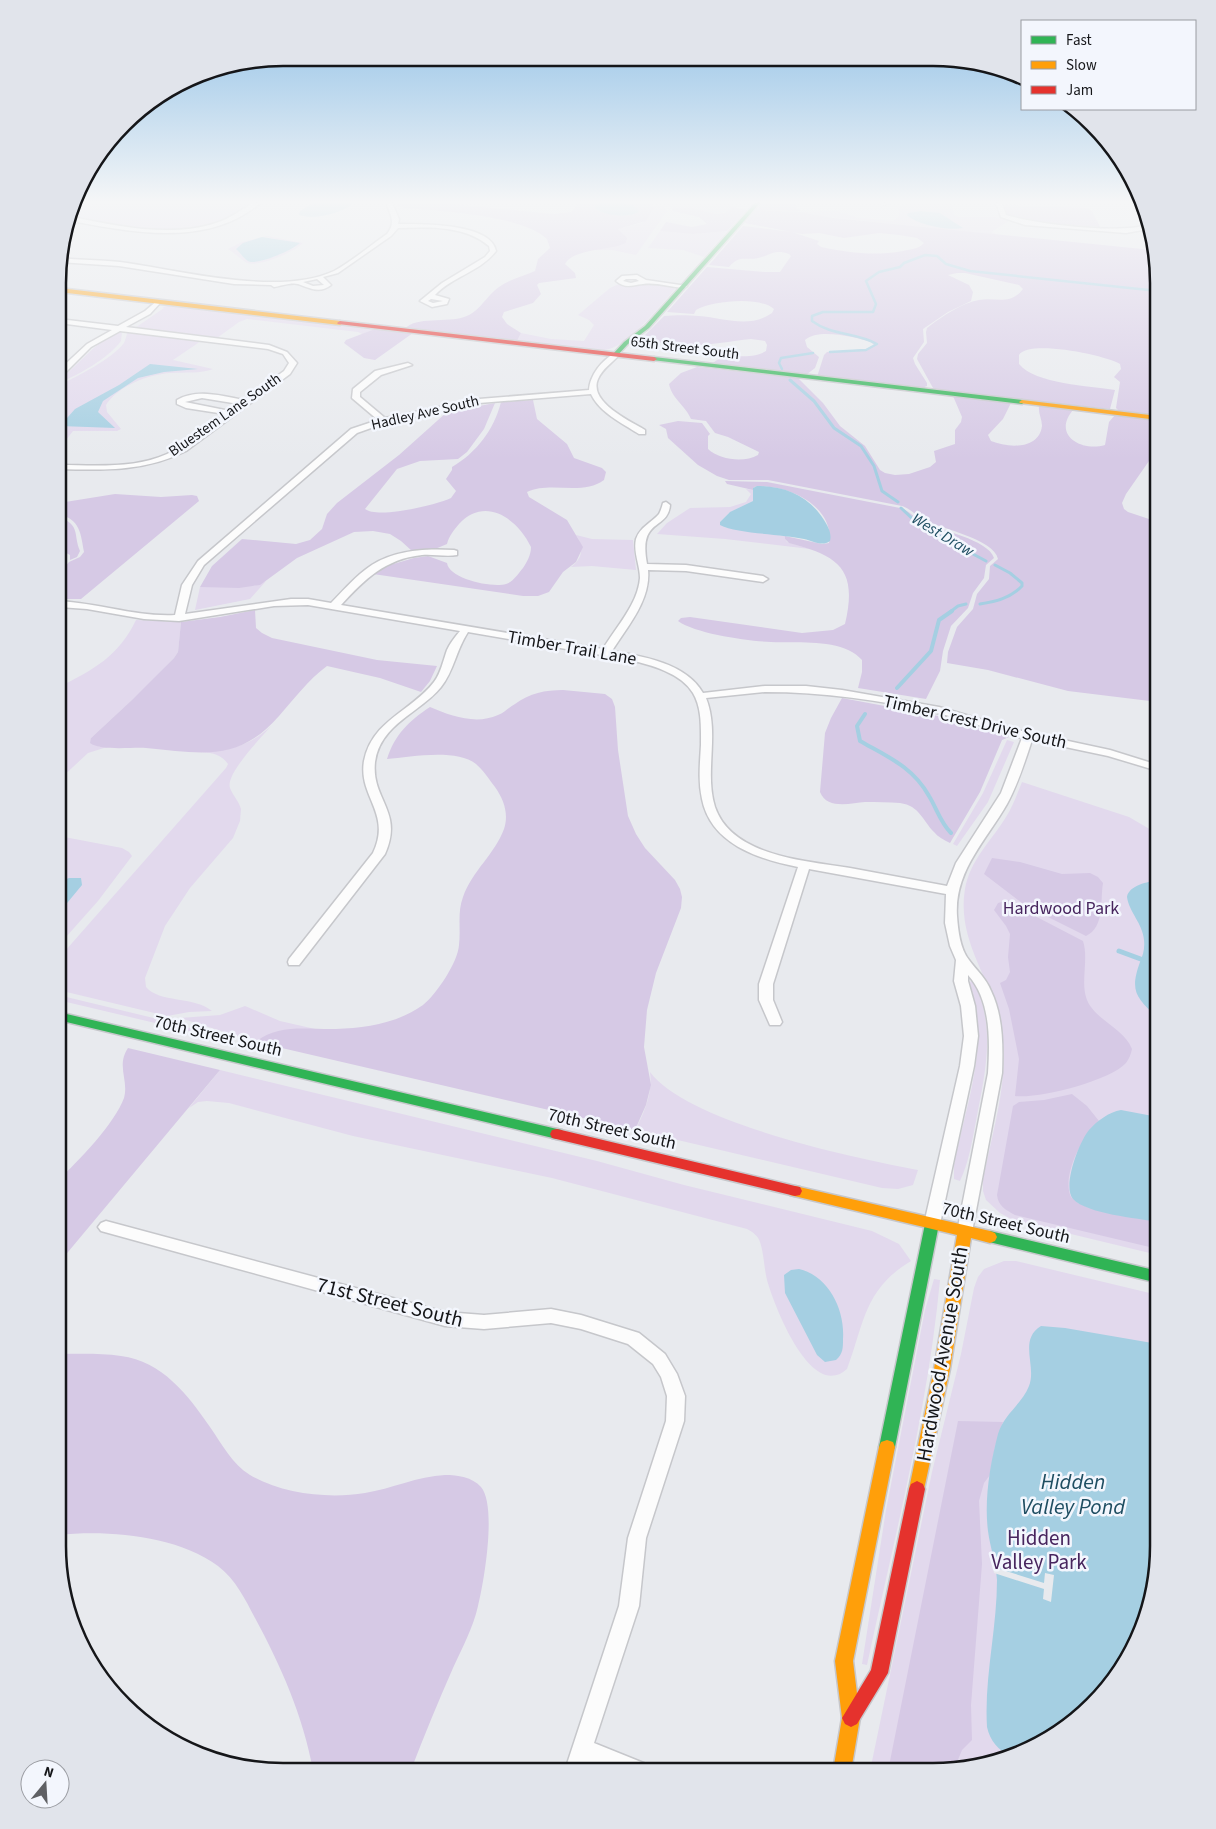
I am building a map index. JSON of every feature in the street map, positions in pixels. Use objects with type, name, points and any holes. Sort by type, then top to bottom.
[{"type":"street","points":[[430,297],[440,288]]},
{"type":"street","points":[[642,432],[603,406],[593,392],[592,386],[595,378],[626,343],[645,329],[682,288]]},
{"type":"street","name":"65th Street South","points":[[66,291],[1150,417]]},
{"type":"street","points":[[66,367],[87,347],[116,328],[138,319],[156,307],[158,302]]},
{"type":"street","points":[[66,322],[116,328]]},
{"type":"street","name":"Bluestem Lane South","points":[[66,467],[126,466],[162,459],[183,449],[245,403],[288,370],[292,362],[289,356],[270,347],[116,328]]},
{"type":"street","points":[[383,421],[358,400],[355,393],[378,373],[408,365]]},
{"type":"street","name":"Hadley Ave South","points":[[179,618],[187,585],[201,563],[347,436],[383,421],[488,399],[593,392]]},
{"type":"street","points":[[231,413],[186,406],[180,402],[197,396],[245,403]]},
{"type":"street","points":[[606,652],[640,594],[644,581],[640,542],[642,534],[663,514],[667,508],[666,505]]},
{"type":"street","points":[[334,606],[366,574],[383,562],[420,553],[454,553]]},
{"type":"street","points":[[644,567],[686,568],[762,579]]},
{"type":"street","name":"Timber Trail Lane","points":[[66,604],[81,605],[141,616],[179,618],[211,615],[274,602],[308,602],[465,630],[606,652],[642,660],[666,668],[686,680],[700,696]]},
{"type":"street","points":[[294,962],[376,858],[385,842],[386,820],[369,773],[371,757],[376,743],[396,717],[425,697],[438,685],[452,650],[465,630]]},
{"type":"street","name":"Timber Crest Drive South","points":[[700,696],[765,689],[828,691],[939,710],[1028,736],[1104,751],[1150,765]]},
{"type":"street","points":[[700,696],[705,717],[706,794],[710,810],[717,823],[730,836],[752,849],[777,858],[952,891]]},
{"type":"street","name":"Hardwood Avenue South","points":[[843,1763],[851,1718],[844,1661],[972,1036],[968,1006],[961,981],[962,961],[952,930],[950,914],[952,891],[962,861],[997,811],[1028,736]]},
{"type":"street","points":[[775,1022],[766,1000],[766,984],[805,864]]},
{"type":"street","name":"Hardwood Avenue South","points":[[851,1718],[879,1673],[942,1369],[965,1232],[995,1073],[995,1031],[990,1006],[979,979],[962,961]]},
{"type":"street","name":"70th Street South","points":[[66,1018],[1150,1275]]},
{"type":"street","name":"71st Street South","points":[[106,1227],[445,1319],[477,1322],[536,1316],[569,1319],[633,1338],[652,1352],[666,1368],[673,1382],[676,1396],[675,1421],[637,1538],[629,1606],[582,1749]]},
{"type":"street","points":[[577,1763],[582,1749],[618,1763]]},
{"type":"green space","points":[[497,288],[538,288],[541,294],[533,303],[504,312],[502,317],[507,324],[521,333],[517,341],[405,329],[416,322],[457,319],[470,315]]},
{"type":"green space","points":[[610,288],[675,289],[642,326],[613,348],[604,350],[517,341],[521,333],[551,339],[584,341],[594,325],[589,320],[578,315]]},
{"type":"green space","points":[[688,288],[971,288],[973,292],[971,301],[948,312],[923,329],[924,342],[913,358],[927,383],[927,386],[920,389],[817,377],[824,355],[827,352],[867,349],[874,345],[871,342],[847,336],[827,334],[811,336],[805,340],[807,347],[819,357],[815,368],[806,375],[713,363],[725,357],[759,354],[766,351],[767,345],[765,341],[751,339],[682,346],[655,341],[644,336],[664,316],[695,316],[745,322],[763,318],[772,313],[774,309],[758,302],[735,301],[713,304],[696,310],[694,314],[667,312]]},
{"type":"green space","points":[[1150,288],[1150,414],[1120,412],[1116,408],[1120,382],[1114,377],[1121,369],[1120,364],[1112,360],[1068,350],[1037,348],[1025,350],[1019,355],[1019,364],[1027,371],[1050,380],[1115,390],[1110,409],[937,390],[933,388],[917,359],[918,354],[927,343],[927,328],[945,315],[966,304],[985,299],[1008,299],[1023,289]]},
{"type":"green space","points":[[167,306],[375,329],[360,336],[362,334],[358,332],[247,319],[239,322],[217,338],[135,328],[164,308],[162,307]]},
{"type":"green space","points":[[375,329],[413,333],[375,360],[364,358],[344,343],[346,340]]},
{"type":"green space","points":[[122,332],[121,341],[109,354],[84,371],[66,380],[66,374],[96,346],[113,335]]},
{"type":"green space","points":[[128,332],[201,341],[173,360],[213,369],[198,372],[162,374],[135,382],[118,392],[106,405],[107,412],[121,429],[117,431],[73,431],[66,440],[66,382],[94,367],[119,349],[124,343]]},
{"type":"green space","points":[[697,367],[798,378],[823,403],[840,426],[865,446],[880,470],[895,475],[909,474],[930,467],[936,462],[934,451],[955,444],[955,430],[962,417],[953,396],[1011,403],[1003,419],[988,435],[991,441],[1014,446],[1029,443],[1040,434],[1042,426],[1039,406],[1073,410],[1067,419],[1066,427],[1068,434],[1072,440],[1087,446],[1105,445],[1109,422],[1115,415],[1150,419],[1150,460],[1126,494],[1122,503],[1124,509],[1128,512],[1150,519],[1150,701],[1068,691],[988,670],[947,663],[948,652],[957,627],[973,609],[977,594],[989,579],[990,566],[998,559],[994,552],[978,540],[924,520],[902,506],[768,480],[729,480],[717,476],[698,465],[668,438],[666,429],[659,425],[678,421],[702,423],[710,434],[708,436],[708,449],[725,458],[746,459],[758,455],[759,452],[715,433],[706,421],[691,419],[673,394],[669,384],[681,373]]},
{"type":"green space","points":[[533,400],[537,419],[567,444],[574,458],[602,468],[606,472],[604,480],[596,485],[576,488],[536,489],[527,492],[529,497],[567,520],[583,547],[576,562],[563,572],[549,592],[538,596],[523,596],[373,574],[390,565],[428,556],[447,563],[455,574],[472,581],[491,585],[509,583],[524,566],[530,556],[531,547],[518,527],[500,514],[490,511],[479,512],[469,516],[455,529],[447,544],[435,549],[412,551],[390,534],[373,531],[354,532],[297,558],[260,585],[239,588],[200,587],[212,566],[242,539],[296,544],[310,540],[322,529],[327,514],[337,503],[399,455],[447,412],[495,403],[484,429],[467,452],[458,459],[420,461],[397,469],[365,509],[372,512],[394,512],[421,507],[451,498],[456,491],[446,479],[452,467],[469,455],[483,440],[494,422],[501,402]]},
{"type":"green space","points":[[725,481],[767,482],[900,508],[906,510],[922,522],[962,536],[990,551],[994,558],[986,565],[984,578],[973,593],[968,608],[951,626],[943,651],[940,671],[926,699],[858,688],[862,672],[862,660],[844,648],[819,643],[771,642],[736,638],[697,630],[678,621],[681,618],[690,617],[802,633],[833,630],[845,624],[849,590],[841,568],[821,553],[789,543],[785,539],[785,536],[822,544],[829,543],[829,530],[824,518],[816,508],[805,499],[780,489],[754,487],[753,490],[727,484]]},
{"type":"green space","points":[[746,489],[753,490],[755,496],[753,501],[729,513],[720,522],[724,527],[785,536],[787,542],[810,549],[725,539],[657,534],[667,523],[690,508],[730,507],[746,502],[751,494]]},
{"type":"green space","points":[[115,494],[161,497],[192,495],[197,496],[199,501],[81,599],[66,599],[66,566],[80,557],[84,552],[78,528],[66,517],[66,502]]},
{"type":"green space","points":[[66,520],[71,523],[75,531],[80,551],[77,557],[70,560],[70,555],[66,553]]},
{"type":"green space","points":[[576,535],[592,539],[633,540],[636,570],[592,566],[571,567],[578,560],[581,552]]},
{"type":"green space","points":[[266,581],[250,599],[195,610],[200,587],[254,586]]},
{"type":"green space","points":[[255,610],[256,628],[272,638],[377,660],[437,666],[430,681],[421,692],[380,678],[327,666],[307,683],[264,731],[249,742],[233,748],[218,751],[184,752],[146,748],[108,748],[90,743],[91,738],[174,658],[178,652],[181,622]]},
{"type":"green space","points":[[136,620],[181,622],[178,652],[174,658],[144,689],[91,738],[99,747],[107,747],[88,753],[66,773],[66,683],[104,661],[129,633]]},
{"type":"green space","points":[[563,690],[605,694],[612,699],[615,707],[618,750],[628,816],[645,848],[675,880],[682,897],[681,908],[656,973],[647,1010],[644,1047],[651,1085],[646,1105],[635,1130],[256,1042],[274,1032],[284,1030],[370,1026],[392,1020],[413,1011],[423,1005],[434,994],[446,978],[458,952],[460,909],[463,897],[472,879],[500,838],[504,829],[506,813],[501,797],[495,787],[479,766],[467,759],[457,756],[420,755],[387,759],[390,750],[404,729],[430,707],[464,718],[490,718],[532,695]]},
{"type":"green space","points":[[842,698],[938,716],[1009,737],[1002,740],[980,792],[950,843],[937,835],[916,810],[907,805],[874,802],[840,804],[823,798],[820,792],[825,733]]},
{"type":"green space","points":[[271,726],[238,765],[230,782],[230,788],[241,809],[240,821],[233,838],[190,888],[165,926],[145,978],[146,987],[152,992],[168,998],[196,1003],[212,1011],[189,1012],[167,1016],[66,992],[66,950],[226,768],[228,764],[220,757],[202,752],[239,746],[263,733]]},
{"type":"green space","points":[[1007,740],[1014,742],[988,802],[957,846],[953,844],[983,793]]},
{"type":"green space","name":"Hardwood Park","points":[[1022,782],[1129,817],[1150,829],[1150,1253],[1013,1220],[1000,1213],[986,1200],[983,1191],[983,1180],[1001,1089],[1004,1052],[998,1015],[966,927],[964,909],[965,889],[976,860],[1000,826],[1015,800]]},
{"type":"green space","points":[[66,837],[122,848],[132,856],[98,901],[66,937]]},
{"type":"green space","points":[[992,858],[1020,862],[1062,874],[1090,873],[1098,877],[1103,883],[1100,913],[1099,920],[1092,932],[1086,936],[1026,906],[984,874]]},
{"type":"green space","points":[[1009,900],[1083,941],[1085,948],[1084,986],[1087,1000],[1097,1014],[1123,1035],[1132,1049],[1126,1063],[1118,1070],[1090,1082],[1056,1092],[1015,1096],[1019,1059],[1009,1009],[1000,983],[1006,980],[1010,972],[1008,957],[1010,934],[994,910],[998,903]]},
{"type":"green space","points":[[973,981],[985,1015],[987,1050],[983,1085],[972,1144],[960,1181],[954,1179],[954,1165],[970,1096],[977,1051],[978,1028],[969,982]]},
{"type":"green space","points":[[66,997],[166,1021],[207,1033],[210,1036],[66,1002]]},
{"type":"green space","points":[[245,1006],[280,1021],[315,1029],[275,1032],[256,1042],[180,1018],[220,1015]]},
{"type":"green space","points":[[128,1048],[220,1070],[66,1254],[66,1172],[95,1142],[119,1108],[125,1091],[123,1061]]},
{"type":"green space","points":[[220,1070],[597,1161],[684,1185],[872,1231],[899,1244],[911,1261],[895,1272],[875,1296],[862,1322],[847,1369],[834,1376],[820,1373],[808,1362],[786,1328],[767,1280],[760,1242],[755,1234],[747,1229],[552,1178],[353,1136],[229,1103],[198,1102],[189,1108]]},
{"type":"green space","points":[[650,1072],[670,1090],[699,1107],[735,1122],[775,1136],[816,1147],[918,1170],[913,1185],[898,1189],[882,1188],[635,1130],[649,1095]]},
{"type":"green space","points":[[1072,1094],[1087,1106],[1099,1121],[1086,1136],[1075,1156],[1069,1178],[1071,1197],[1089,1208],[1150,1220],[1150,1247],[1015,1215],[1001,1205],[997,1195],[1013,1106],[1019,1102],[1044,1100]]},
{"type":"green space","name":"Hidden Valley Park","points":[[1004,1261],[1016,1261],[1150,1293],[1150,1546],[1146,1588],[1133,1629],[1121,1654],[1105,1678],[1076,1709],[1041,1734],[1003,1751],[975,1759],[933,1763],[872,1763],[932,1472],[961,1354],[974,1288],[978,1277],[984,1269]]},
{"type":"green space","points":[[934,1279],[940,1280],[935,1328],[919,1425],[867,1665],[862,1664],[886,1510],[925,1310]]},
{"type":"green space","points":[[66,1354],[121,1356],[136,1359],[161,1372],[173,1381],[193,1403],[238,1465],[250,1475],[276,1487],[321,1495],[351,1495],[435,1476],[455,1475],[473,1481],[481,1487],[486,1497],[489,1527],[486,1563],[476,1614],[414,1763],[312,1763],[297,1711],[274,1654],[240,1590],[224,1571],[201,1556],[182,1547],[162,1541],[119,1534],[66,1535]]},
{"type":"green space","points":[[958,1421],[1003,1422],[995,1447],[990,1475],[984,1483],[979,1501],[982,1564],[971,1705],[972,1740],[962,1750],[957,1761],[890,1763]]},
{"type":"water","points":[[150,364],[198,369],[164,372],[138,378],[103,401],[98,412],[115,428],[66,426],[66,419],[75,409],[119,385]]},
{"type":"water","points":[[757,486],[787,490],[804,499],[818,512],[825,522],[830,533],[830,541],[821,544],[795,537],[749,532],[720,525],[720,522],[730,512],[753,501],[753,488]]},
{"type":"water","points":[[81,878],[82,885],[66,904],[66,879]]},
{"type":"water","points":[[1150,882],[1150,1010],[1140,999],[1135,988],[1137,972],[1144,951],[1144,940],[1127,897],[1131,890]]},
{"type":"water","points":[[1121,1110],[1150,1115],[1150,1221],[1113,1215],[1089,1208],[1073,1199],[1070,1193],[1069,1185],[1073,1164],[1085,1136],[1099,1120]]},
{"type":"water","points":[[799,1269],[819,1279],[827,1287],[838,1306],[843,1328],[843,1345],[841,1353],[836,1360],[825,1362],[817,1355],[785,1293],[784,1275],[791,1270]]},
{"type":"water","name":"Hidden Valley Pond","points":[[1041,1326],[1065,1328],[1150,1343],[1150,1546],[1148,1574],[1146,1588],[1133,1629],[1121,1654],[1096,1689],[1065,1718],[1041,1734],[1002,1751],[995,1745],[987,1727],[987,1690],[997,1580],[988,1531],[987,1495],[992,1457],[998,1434],[1004,1421],[1029,1386],[1031,1370],[1029,1346],[1034,1332]]},
{"type":"pier","points":[[993,1567],[1044,1583],[1045,1573],[1054,1575],[1051,1602],[1043,1599],[1044,1589],[994,1573]]},
{"type":"waterway","name":"West Draw","points":[[830,352],[866,350],[877,344],[861,337],[836,332],[812,321],[812,316],[823,312],[873,312],[876,304],[869,288]]},
{"type":"waterway","name":"West Draw","points":[[1133,288],[1150,290]]},
{"type":"waterway","name":"West Draw","points":[[782,369],[779,363],[781,358],[813,353]]},
{"type":"waterway","name":"West Draw","points":[[790,380],[814,401],[834,428],[861,446],[874,466],[882,491],[898,502]]},
{"type":"waterway","name":"West Draw","points":[[901,508],[919,525],[986,561]]},
{"type":"waterway","name":"West Draw","points":[[980,604],[1003,599],[1013,594],[1022,586],[1022,583],[1010,573],[995,565]]},
{"type":"waterway","name":"West Draw","points":[[950,612],[958,606],[966,604]]},
{"type":"waterway","name":"West Draw","points":[[897,688],[931,651],[939,620],[952,611]]},
{"type":"waterway","name":"West Draw","points":[[865,714],[857,726],[860,741],[890,758],[915,777],[923,786],[941,820],[951,833]]},
{"type":"waterway","name":"West Draw","points":[[1119,951],[1146,961]]},
{"type":"traffic: fast","points":[[615,355],[626,343],[647,327],[682,288]]},
{"type":"traffic: fast","points":[[654,359],[1022,402]]},
{"type":"traffic: fast","points":[[66,1018],[557,1134]]},
{"type":"traffic: fast","points":[[887,1447],[932,1224]]},
{"type":"traffic: fast","points":[[990,1237],[1150,1275]]},
{"type":"traffic: slow","points":[[66,291],[340,323]]},
{"type":"traffic: slow","points":[[1022,402],[1150,417]]},
{"type":"traffic: slow","points":[[795,1191],[990,1237]]},
{"type":"traffic: slow","points":[[917,1489],[942,1369],[965,1232]]},
{"type":"traffic: slow","points":[[843,1763],[851,1718],[844,1661],[887,1447]]},
{"type":"traffic: jam","points":[[340,323],[654,359]]},
{"type":"traffic: jam","points":[[557,1134],[795,1191]]},
{"type":"traffic: jam","points":[[851,1718],[879,1673],[917,1489]]}]
